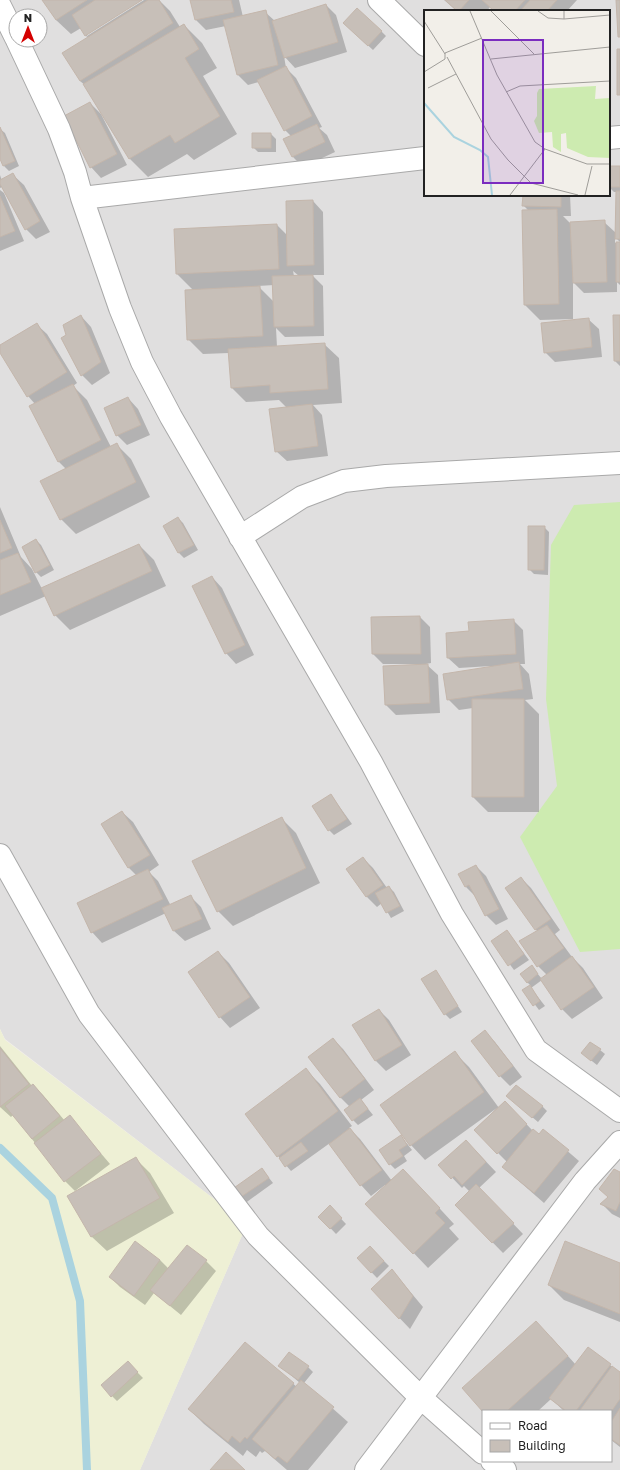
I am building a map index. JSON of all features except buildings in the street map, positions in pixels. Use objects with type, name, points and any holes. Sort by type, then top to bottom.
[{"type":"street","points":[[379,0],[424,44]]},
{"type":"street","points":[[0,6],[8,22]]},
{"type":"street","points":[[21,48],[59,129],[75,172],[82,198],[120,308],[142,362],[240,537],[371,762],[452,914],[536,1050],[620,1111]]},
{"type":"street","points":[[610,138],[620,137]]},
{"type":"street","points":[[82,198],[309,170],[424,158]]},
{"type":"street","points":[[240,537],[302,497],[344,481],[386,476],[620,463]]},
{"type":"street","points":[[0,855],[89,1014],[258,1236],[420,1397],[482,1452]]},
{"type":"street","points":[[366,1470],[420,1397],[586,1181],[620,1142]]},
{"type":"street","points":[[493,1462],[505,1470]]},
{"type":"shaded area","points":[[0,0],[620,0],[620,1470],[140,1470],[247,1224],[5,1039],[0,1029]]},
{"type":"green space","points":[[620,502],[620,949],[580,952],[520,837],[557,786],[546,699],[551,545],[574,505]]},
{"type":"green space","points":[[0,1029],[5,1040],[247,1224],[140,1470],[0,1470]]},
{"type":"waterway","points":[[0,1148],[52,1198],[80,1301],[87,1470]]}]
